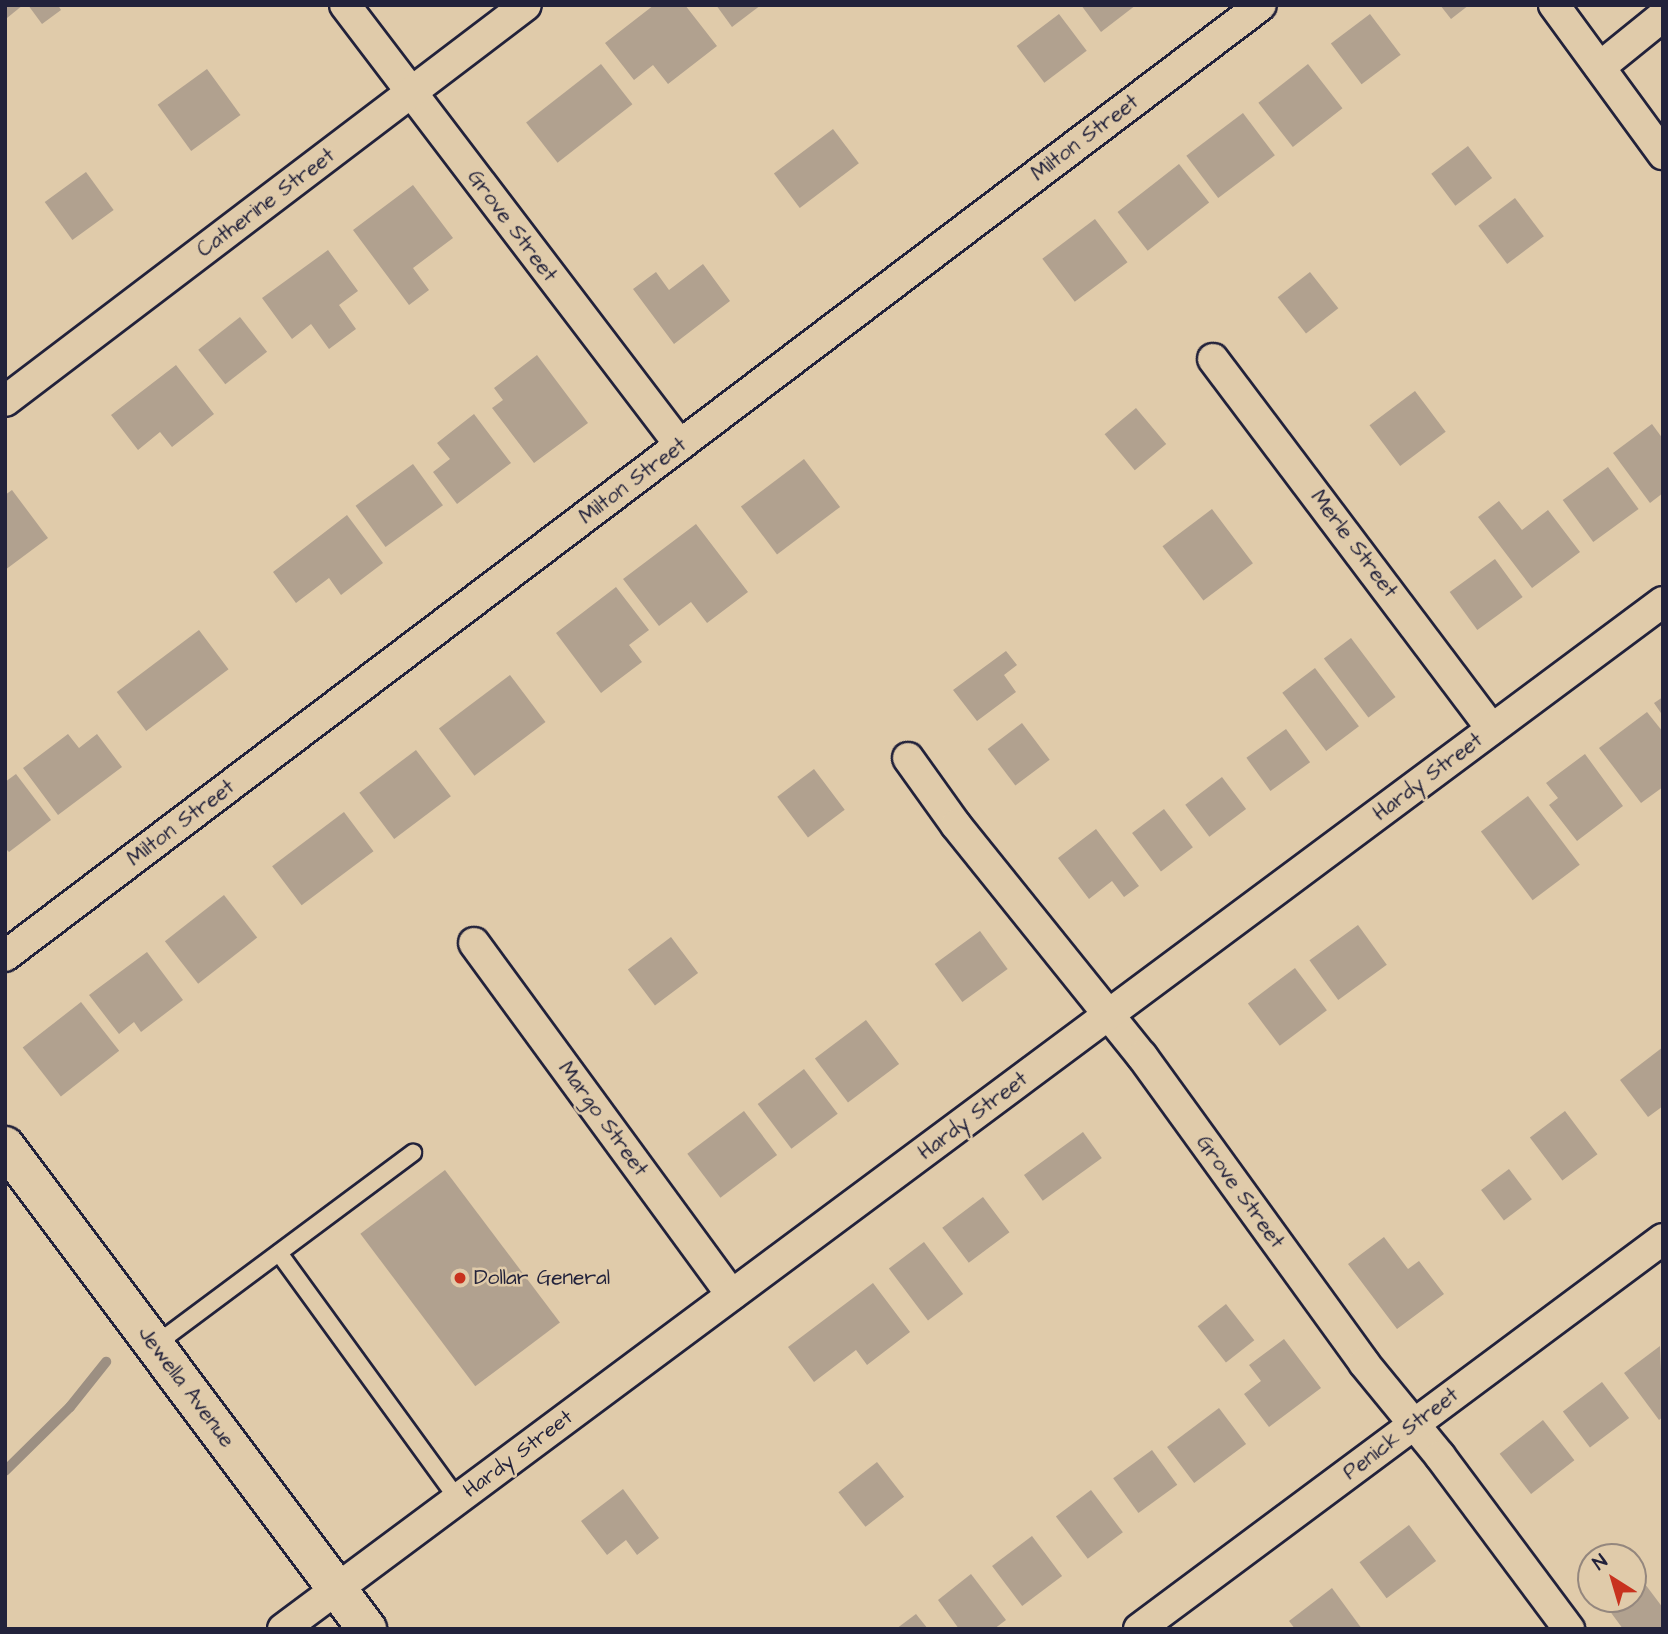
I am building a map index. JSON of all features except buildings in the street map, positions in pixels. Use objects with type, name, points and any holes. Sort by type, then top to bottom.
[{"type":"main road","name":"Jewella Avenue","points":[[5,1146],[368,1629]]},
{"type":"street","name":"Grove Street","points":[[345,5],[680,445]]},
{"type":"street","name":"Catherine Street","points":[[5,401],[526,5]]},
{"type":"street","name":"Milton Street","points":[[5,956],[1261,5]]},
{"type":"street","points":[[1554,5],[1663,154]]},
{"type":"street","points":[[1600,67],[1663,16]]},
{"type":"street","name":"Merle Street","points":[[1213,359],[1492,729]]},
{"type":"street","name":"Hardy Street","points":[[283,1629],[1663,602]]},
{"type":"street","name":"Grove Street","points":[[908,758],[956,825],[1142,1056],[1364,1363],[1569,1629]]},
{"type":"street","name":"Margo Street","points":[[474,943],[732,1295]]},
{"type":"street","name":"Penick Street","points":[[1139,1629],[1663,1239]]},
{"type":"lane","points":[[155,1345],[413,1153]]},
{"type":"lane","points":[[279,1253],[458,1499]]},
{"type":"waterway","points":[[5,1471],[70,1407],[106,1362]]},
{"type":"place","name":"Dollar General","points":[[460,1278]]}]
